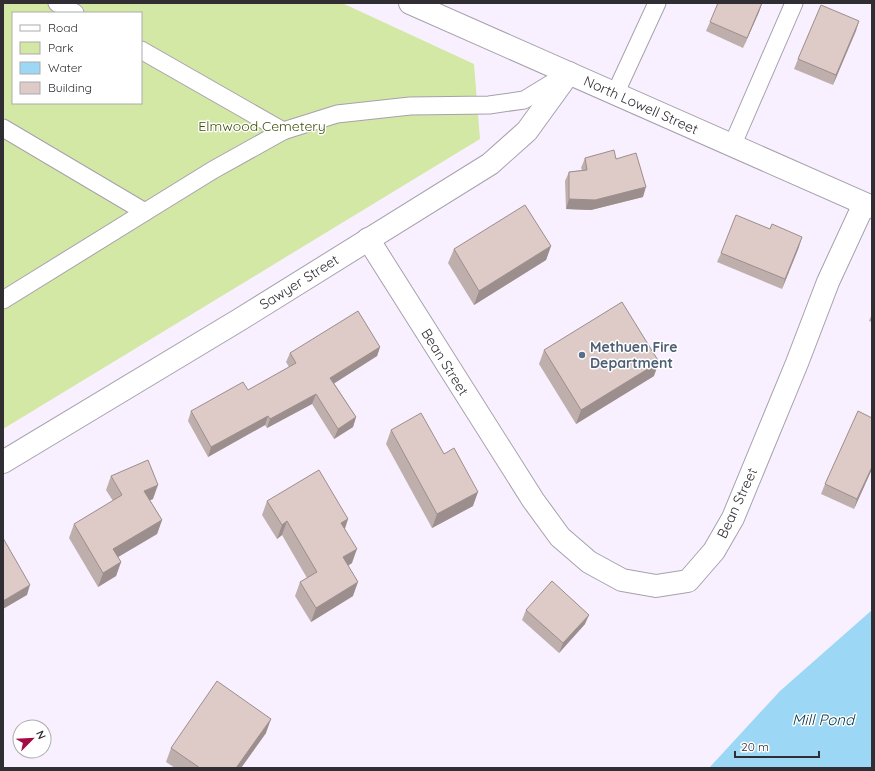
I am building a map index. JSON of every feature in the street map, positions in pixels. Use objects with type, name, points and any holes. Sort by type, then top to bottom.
[{"type":"street","name":"North Lowell Street","points":[[410,3],[868,206]]},
{"type":"street","name":"Sawyer Street","points":[[3,462],[145,378],[490,164],[527,131],[568,73]]},
{"type":"street","name":"Bean Street","points":[[368,240],[520,480],[560,537],[589,562],[622,580],[656,586],[688,581],[714,551],[733,518],[797,363],[828,282],[868,206]]},
{"type":"lane","points":[[57,3],[73,12]]},
{"type":"lane","points":[[615,94],[657,3]]},
{"type":"lane","points":[[732,146],[794,3]]},
{"type":"lane","points":[[142,51],[283,131]]},
{"type":"lane","points":[[3,300],[213,170],[283,131],[337,114],[410,106],[489,105],[524,100],[568,73]]},
{"type":"lane","points":[[3,128],[145,212]]},
{"type":"green space","name":"Elmwood Cemetery","points":[[3,3],[342,3],[474,64],[480,139],[3,429]]},
{"type":"water","name":"Mill Pond","points":[[872,610],[872,768],[709,768],[780,691]]},
{"type":"building","points":[[718,3],[762,3],[747,38],[710,22]]},
{"type":"building","points":[[821,5],[859,21],[836,75],[798,59]]},
{"type":"building","points":[[614,150],[616,159],[636,153],[646,187],[595,200],[569,199],[569,172],[587,170],[585,158]]},
{"type":"building","points":[[525,205],[551,246],[479,291],[454,249]]},
{"type":"building","points":[[736,215],[770,229],[772,224],[802,237],[785,279],[721,253]]},
{"type":"building","points":[[622,302],[659,362],[581,410],[544,350]]},
{"type":"building","points":[[358,311],[380,347],[330,378],[356,417],[338,429],[316,394],[270,419],[268,416],[211,447],[191,411],[243,382],[248,390],[296,363],[290,353]]},
{"type":"building","points":[[858,411],[872,418],[872,467],[857,499],[825,484]]},
{"type":"building","points":[[421,413],[444,454],[454,448],[478,492],[437,514],[391,430]]},
{"type":"building","points":[[148,460],[158,485],[144,491],[162,520],[113,549],[121,562],[103,573],[74,524],[122,495],[111,476]]},
{"type":"building","points":[[319,470],[348,519],[341,523],[357,549],[343,557],[358,582],[316,608],[300,582],[317,572],[287,521],[282,525],[267,501]]},
{"type":"building","points":[[3,538],[30,585],[3,601]]},
{"type":"building","points":[[552,581],[589,615],[563,643],[526,610]]},
{"type":"building","points":[[217,681],[271,719],[236,768],[200,768],[171,748]]},
{"type":"place","name":"Methuen Fire Department","points":[[582,355]]}]
